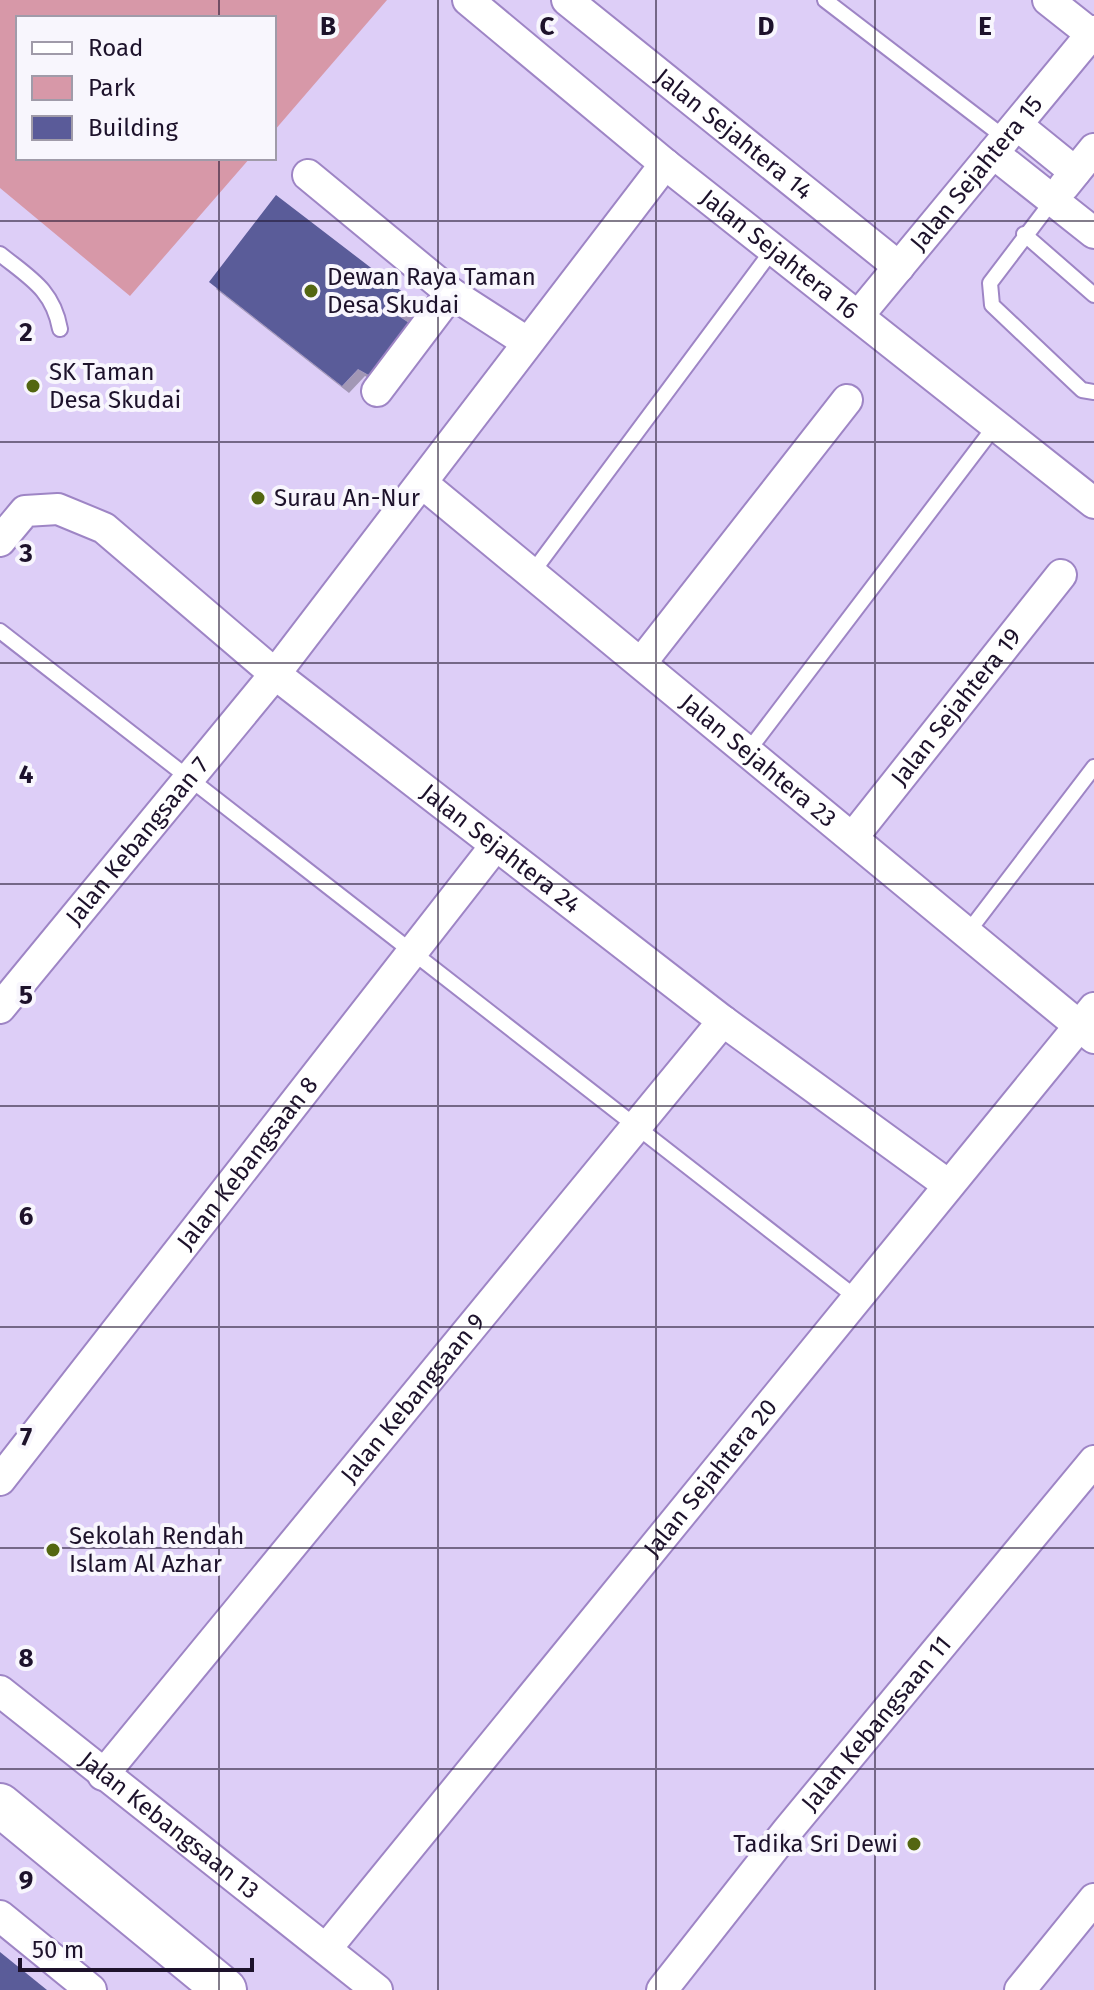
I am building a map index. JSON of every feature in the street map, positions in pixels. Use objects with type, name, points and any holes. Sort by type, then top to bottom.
[{"type":"street","name":"Jalan Sejahtera 16","points":[[468,0],[665,164],[1094,503]]},
{"type":"street","name":"Jalan Sejahtera 14","points":[[567,0],[899,267]]},
{"type":"street","points":[[1048,0],[1092,32]]},
{"type":"street","name":"Jalan Sejahtera 15","points":[[859,315],[1092,32]]},
{"type":"street","points":[[1005,138],[1075,172]]},
{"type":"street","points":[[1005,138],[1053,200],[1094,233]]},
{"type":"street","points":[[1053,200],[1094,149]]},
{"type":"street","name":"Jalan Kebangsaan 7","points":[[0,1008],[275,674],[665,164]]},
{"type":"street","points":[[308,175],[451,293],[527,342]]},
{"type":"street","points":[[377,391],[451,293]]},
{"type":"street","points":[[641,663],[847,400]]},
{"type":"street","name":"Jalan Sejahtera 23","points":[[422,483],[968,932],[1089,1024]]},
{"type":"street","name":"Jalan Sejahtera 24","points":[[0,541],[25,511],[58,509],[104,528],[275,674],[723,1021],[947,1184]]},
{"type":"street","name":"Jalan Sejahtera 19","points":[[853,837],[1061,575]]},
{"type":"street","name":"Jalan Kebangsaan 8","points":[[0,1480],[496,845]]},
{"type":"street","name":"Jalan Kebangsaan 9","points":[[103,1775],[723,1021]]},
{"type":"street","name":"Jalan Sejahtera 20","points":[[326,1949],[858,1299],[947,1184],[1089,1024]]},
{"type":"street","name":"Jalan Kebangsaan 11","points":[[662,1990],[788,1830],[1094,1461]]},
{"type":"street","name":"Jalan Kebangsaan 13","points":[[0,1691],[377,1990]]},
{"type":"street","points":[[0,1805],[225,1990]]},
{"type":"street","points":[[1020,1990],[1094,1899]]},
{"type":"street","points":[[0,1916],[91,1990]]},
{"type":"lane","points":[[825,0],[1005,138]]},
{"type":"lane","points":[[1053,200],[1024,234],[990,283],[992,305],[1082,390],[1094,392]]},
{"type":"lane","points":[[1024,234],[1094,295]]},
{"type":"lane","points":[[532,573],[774,248]]},
{"type":"lane","points":[[0,254],[42,288],[56,305],[60,329]]},
{"type":"lane","points":[[748,751],[995,426]]},
{"type":"lane","points":[[0,631],[858,1299]]},
{"type":"lane","points":[[968,932],[1094,767]]},
{"type":"green space","points":[[0,0],[387,0],[276,129],[276,16],[16,16],[16,160],[248,160],[130,296],[0,188]]},
{"type":"building","name":"Dewan Raya Taman Desa Skudai","points":[[276,195],[413,300],[400,317],[412,325],[374,378],[358,369],[342,386],[209,282]]},
{"type":"building","points":[[0,1952],[47,1990],[0,1990]]},
{"type":"place","name":"Dewan Raya Taman Desa Skudai","points":[[311,291]]},
{"type":"place","name":"SK Taman Desa Skudai","points":[[33,386]]},
{"type":"place","name":"Surau An-Nur","points":[[258,498]]},
{"type":"place","name":"Sekolah Rendah Islam Al Azhar","points":[[53,1550]]},
{"type":"place","name":"Tadika Sri Dewi","points":[[914,1844]]}]
